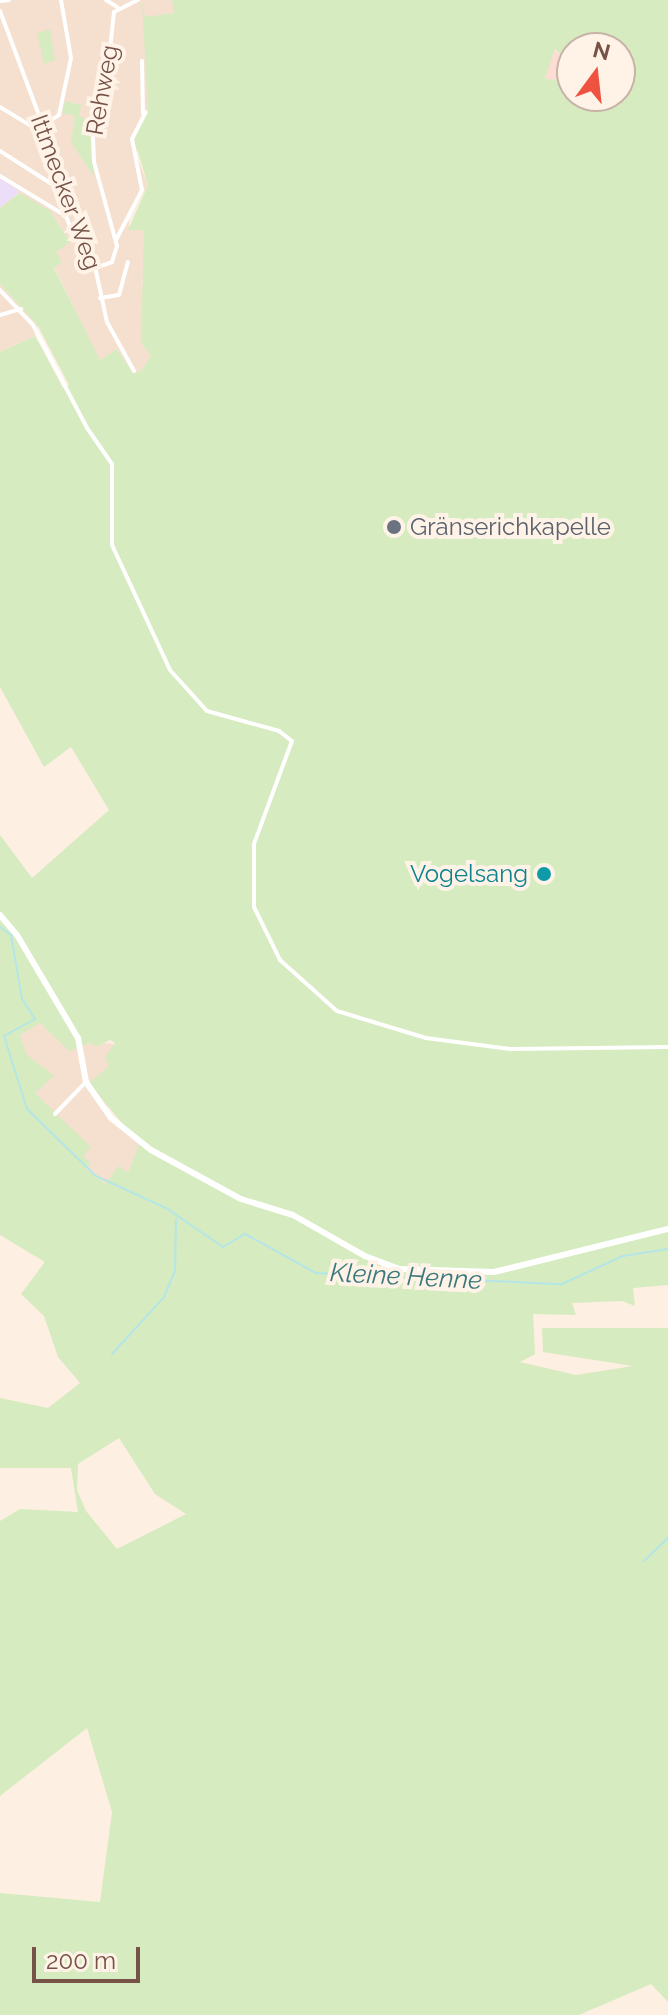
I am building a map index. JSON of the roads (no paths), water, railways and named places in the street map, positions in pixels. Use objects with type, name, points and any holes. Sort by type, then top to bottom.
[{"type":"street","points":[[0,1],[9,0]]},
{"type":"street","points":[[0,107],[23,125],[43,128],[59,115],[70,64],[61,0]]},
{"type":"street","points":[[106,0],[117,7],[138,0]]},
{"type":"street","name":"Rehweg","points":[[116,240],[95,167],[91,124],[117,7]]},
{"type":"street","name":"Ittmecker Weg","points":[[0,11],[84,235],[95,268],[100,298],[134,371]]},
{"type":"street","name":"Rehweg","points":[[95,268],[112,262],[116,240],[142,190],[132,139],[145,114],[142,61]]},
{"type":"street","points":[[0,151],[50,183],[65,185]]},
{"type":"street","points":[[0,176],[66,216],[74,237],[84,235]]},
{"type":"street","points":[[100,298],[119,295],[128,262]]},
{"type":"street","points":[[0,290],[21,309],[111,461],[112,545],[170,670],[207,711],[279,731],[292,741],[289,760],[256,832],[253,893],[263,932],[292,974],[337,1011],[442,1041],[510,1049],[668,1047]]},
{"type":"street","points":[[0,315],[21,309]]},
{"type":"street","points":[[0,915],[17,935],[78,1038],[86,1082],[114,1122],[151,1150],[241,1199],[303,1220],[387,1266],[489,1273],[668,1229]]},
{"type":"street","points":[[55,1114],[86,1082]]},
{"type":"waterway","name":"Kleine Henne","points":[[0,927],[11,935],[22,999],[35,1019],[4,1036],[27,1109],[96,1176],[166,1208],[223,1247],[245,1234],[316,1273],[562,1284],[623,1256],[668,1249]]},
{"type":"waterway","points":[[112,1354],[164,1297],[175,1271],[176,1219]]},
{"type":"waterway","points":[[644,1561],[668,1538]]},
{"type":"place","name":"Gränserichkapelle","points":[[394,527]]},
{"type":"place","name":"Vogelsang","points":[[544,874]]}]
